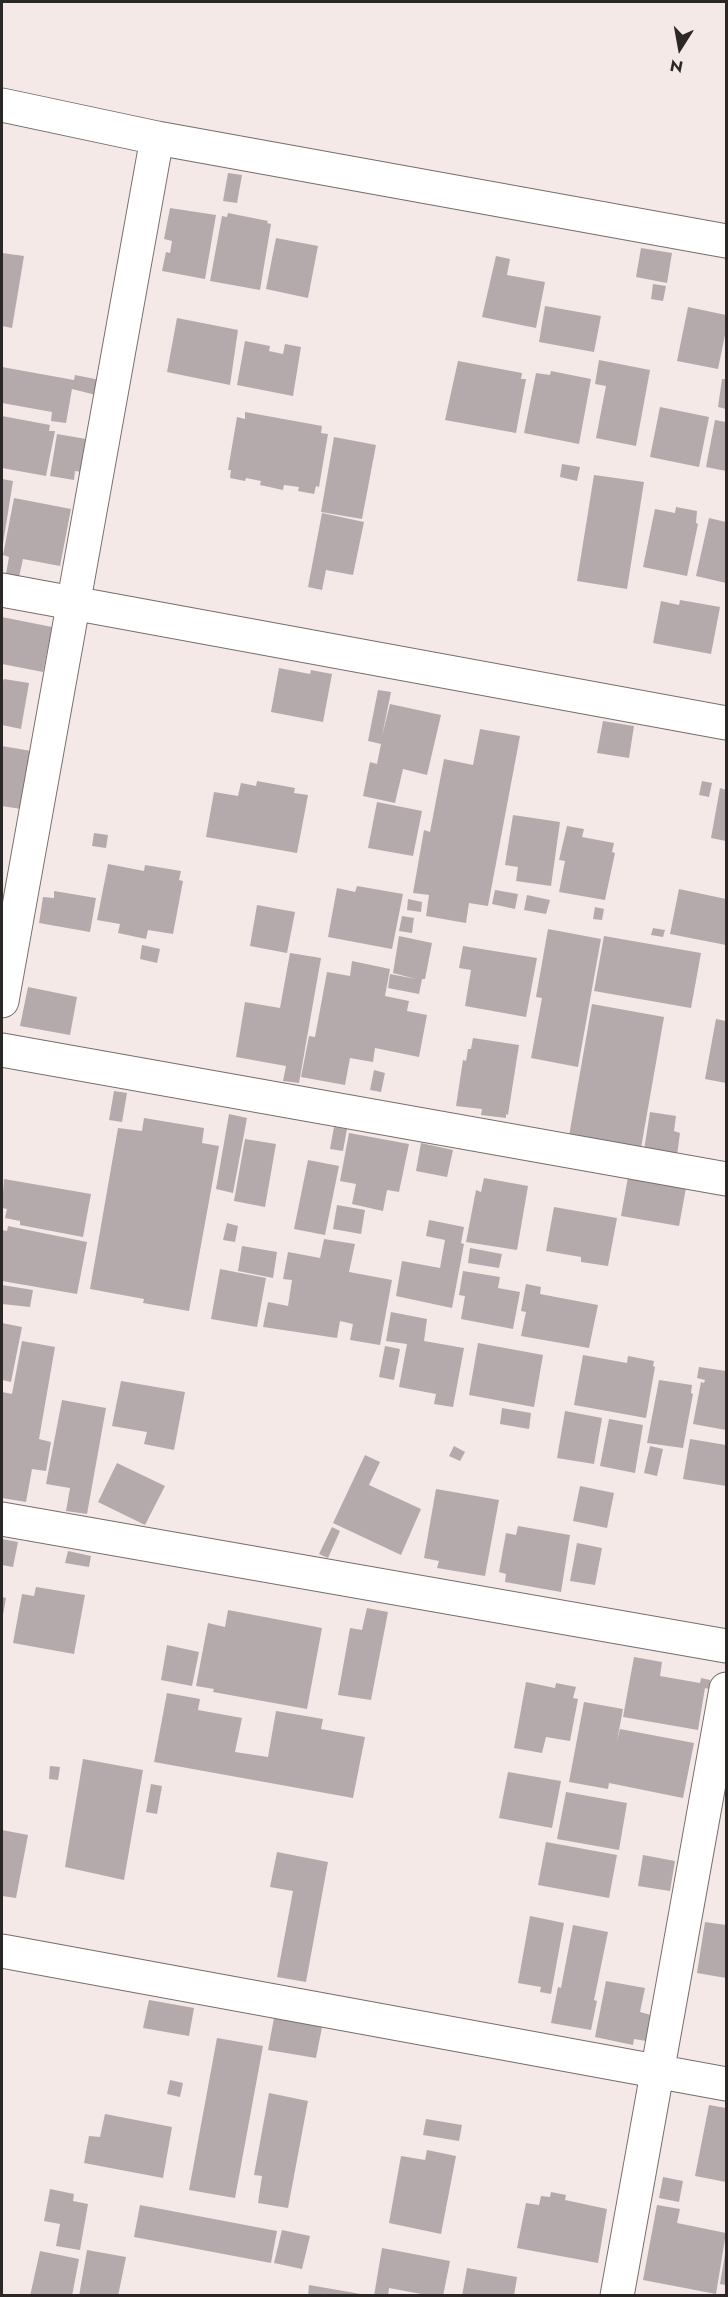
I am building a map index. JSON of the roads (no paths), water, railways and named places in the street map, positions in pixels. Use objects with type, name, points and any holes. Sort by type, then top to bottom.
[{"type":"street","points":[[2,105],[156,138],[726,241]]},
{"type":"street","points":[[2,1001],[156,138]]},
{"type":"street","points":[[2,590],[726,723]]},
{"type":"street","points":[[2,1050],[726,1179]]},
{"type":"street","points":[[2,1519],[726,1646]]},
{"type":"street","points":[[617,2295],[726,1689]]},
{"type":"street","points":[[2,1951],[726,2084]]}]
